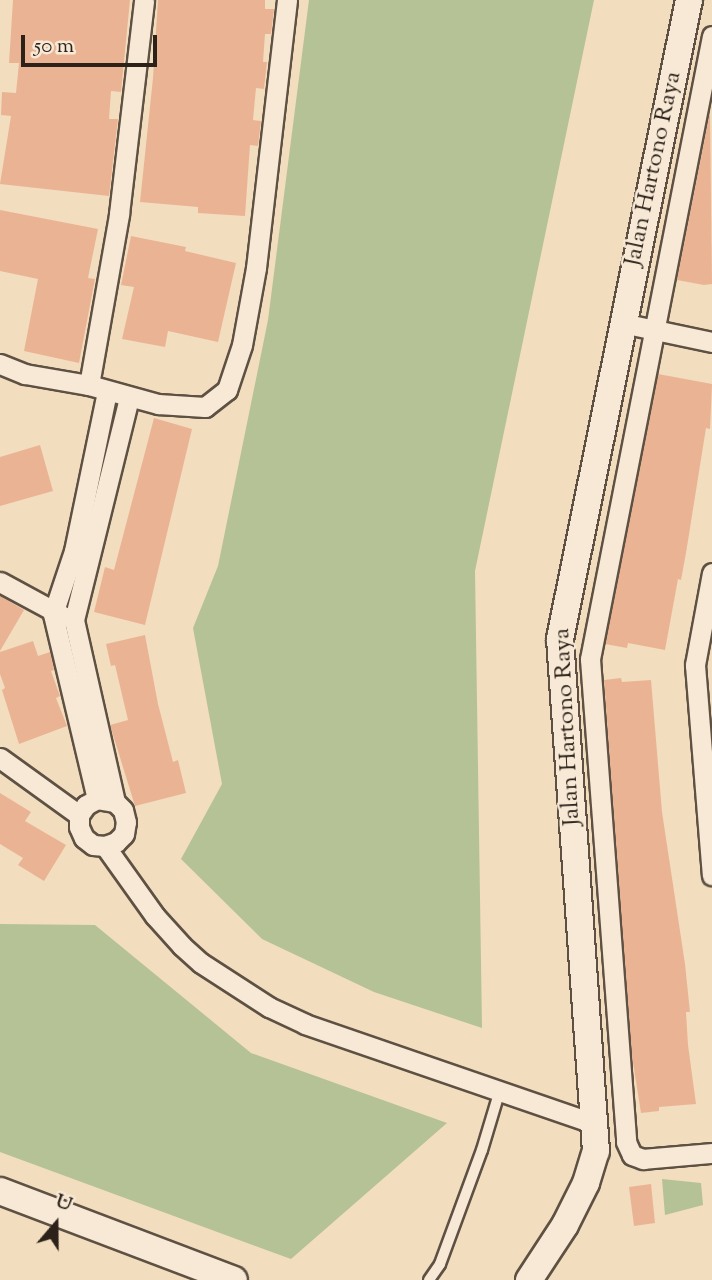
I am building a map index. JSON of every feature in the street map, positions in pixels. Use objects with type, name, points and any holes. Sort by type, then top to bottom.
[{"type":"street","points":[[106,801],[53,614],[74,551],[98,388],[144,0]]},
{"type":"street","points":[[0,364],[26,374],[98,388],[158,404],[205,407],[227,390],[242,345],[257,257],[287,0]]},
{"type":"street","name":"Jalan Hartono Raya","points":[[529,1280],[565,1226],[586,1183],[596,1151],[559,639],[689,0]]},
{"type":"street","points":[[712,36],[592,644],[590,674],[626,1142],[632,1155],[643,1159],[712,1153]]},
{"type":"street","points":[[622,323],[712,342]]},
{"type":"street","points":[[106,801],[74,620],[129,397]]},
{"type":"street","points":[[712,572],[695,665],[712,875]]},
{"type":"street","points":[[0,582],[53,614],[74,620]]},
{"type":"street","points":[[0,758],[79,815]]},
{"type":"street","points":[[106,801],[123,810],[126,822],[124,834],[116,842],[105,846],[93,845],[84,838],[79,827],[79,815],[86,805],[106,801]]},
{"type":"street","points":[[105,846],[155,916],[182,946],[201,963],[269,1007],[305,1024],[596,1124]]},
{"type":"street","points":[[0,1191],[234,1280]]},
{"type":"lane","points":[[429,1280],[440,1265],[482,1150],[499,1090]]},
{"type":"green space","points":[[309,0],[594,0],[475,571],[482,1028],[374,992],[262,939],[181,859],[222,784],[193,628],[218,566],[268,320]]},
{"type":"green space","points":[[0,924],[95,925],[251,1053],[447,1123],[291,1259],[0,1152]]},
{"type":"green space","points":[[662,1179],[701,1183],[703,1205],[665,1215]]},
{"type":"building","points":[[13,0],[130,0],[121,92],[111,91],[109,119],[118,119],[109,196],[0,184],[11,116],[1,115],[2,92],[16,93],[19,63],[9,63]]},
{"type":"building","points":[[158,0],[265,0],[265,9],[274,9],[271,34],[265,34],[263,62],[267,62],[264,89],[256,88],[253,120],[261,121],[258,146],[250,145],[245,216],[198,213],[198,207],[140,202]]},
{"type":"building","points":[[710,112],[712,284],[704,285],[677,280]]},
{"type":"building","points":[[0,210],[98,229],[88,278],[95,279],[79,363],[24,351],[38,279],[0,271]]},
{"type":"building","points":[[131,236],[186,247],[185,251],[236,263],[218,342],[168,331],[165,347],[122,339],[134,287],[121,285]]},
{"type":"building","points":[[658,374],[712,384],[710,429],[706,428],[686,553],[681,580],[678,579],[665,650],[628,643],[627,648],[605,644]]},
{"type":"building","points":[[154,418],[192,429],[145,625],[94,612],[105,567],[114,570]]},
{"type":"building","points":[[40,445],[53,491],[0,506],[0,457]]},
{"type":"building","points":[[0,596],[24,610],[0,651]]},
{"type":"building","points":[[145,635],[158,704],[173,762],[178,760],[186,793],[135,806],[110,725],[128,720],[115,665],[111,666],[106,644]]},
{"type":"building","points":[[33,641],[38,656],[50,652],[54,670],[51,671],[60,696],[56,698],[67,726],[19,744],[2,690],[5,688],[0,674],[0,652]]},
{"type":"building","points":[[621,678],[622,682],[651,680],[662,812],[685,964],[690,1012],[686,1012],[688,1045],[696,1104],[659,1107],[659,1111],[641,1113],[631,1050],[604,680]]},
{"type":"building","points":[[0,793],[31,812],[25,821],[66,845],[44,881],[18,865],[23,858],[0,844]]},
{"type":"building","points":[[651,1184],[655,1223],[634,1226],[629,1187]]}]
